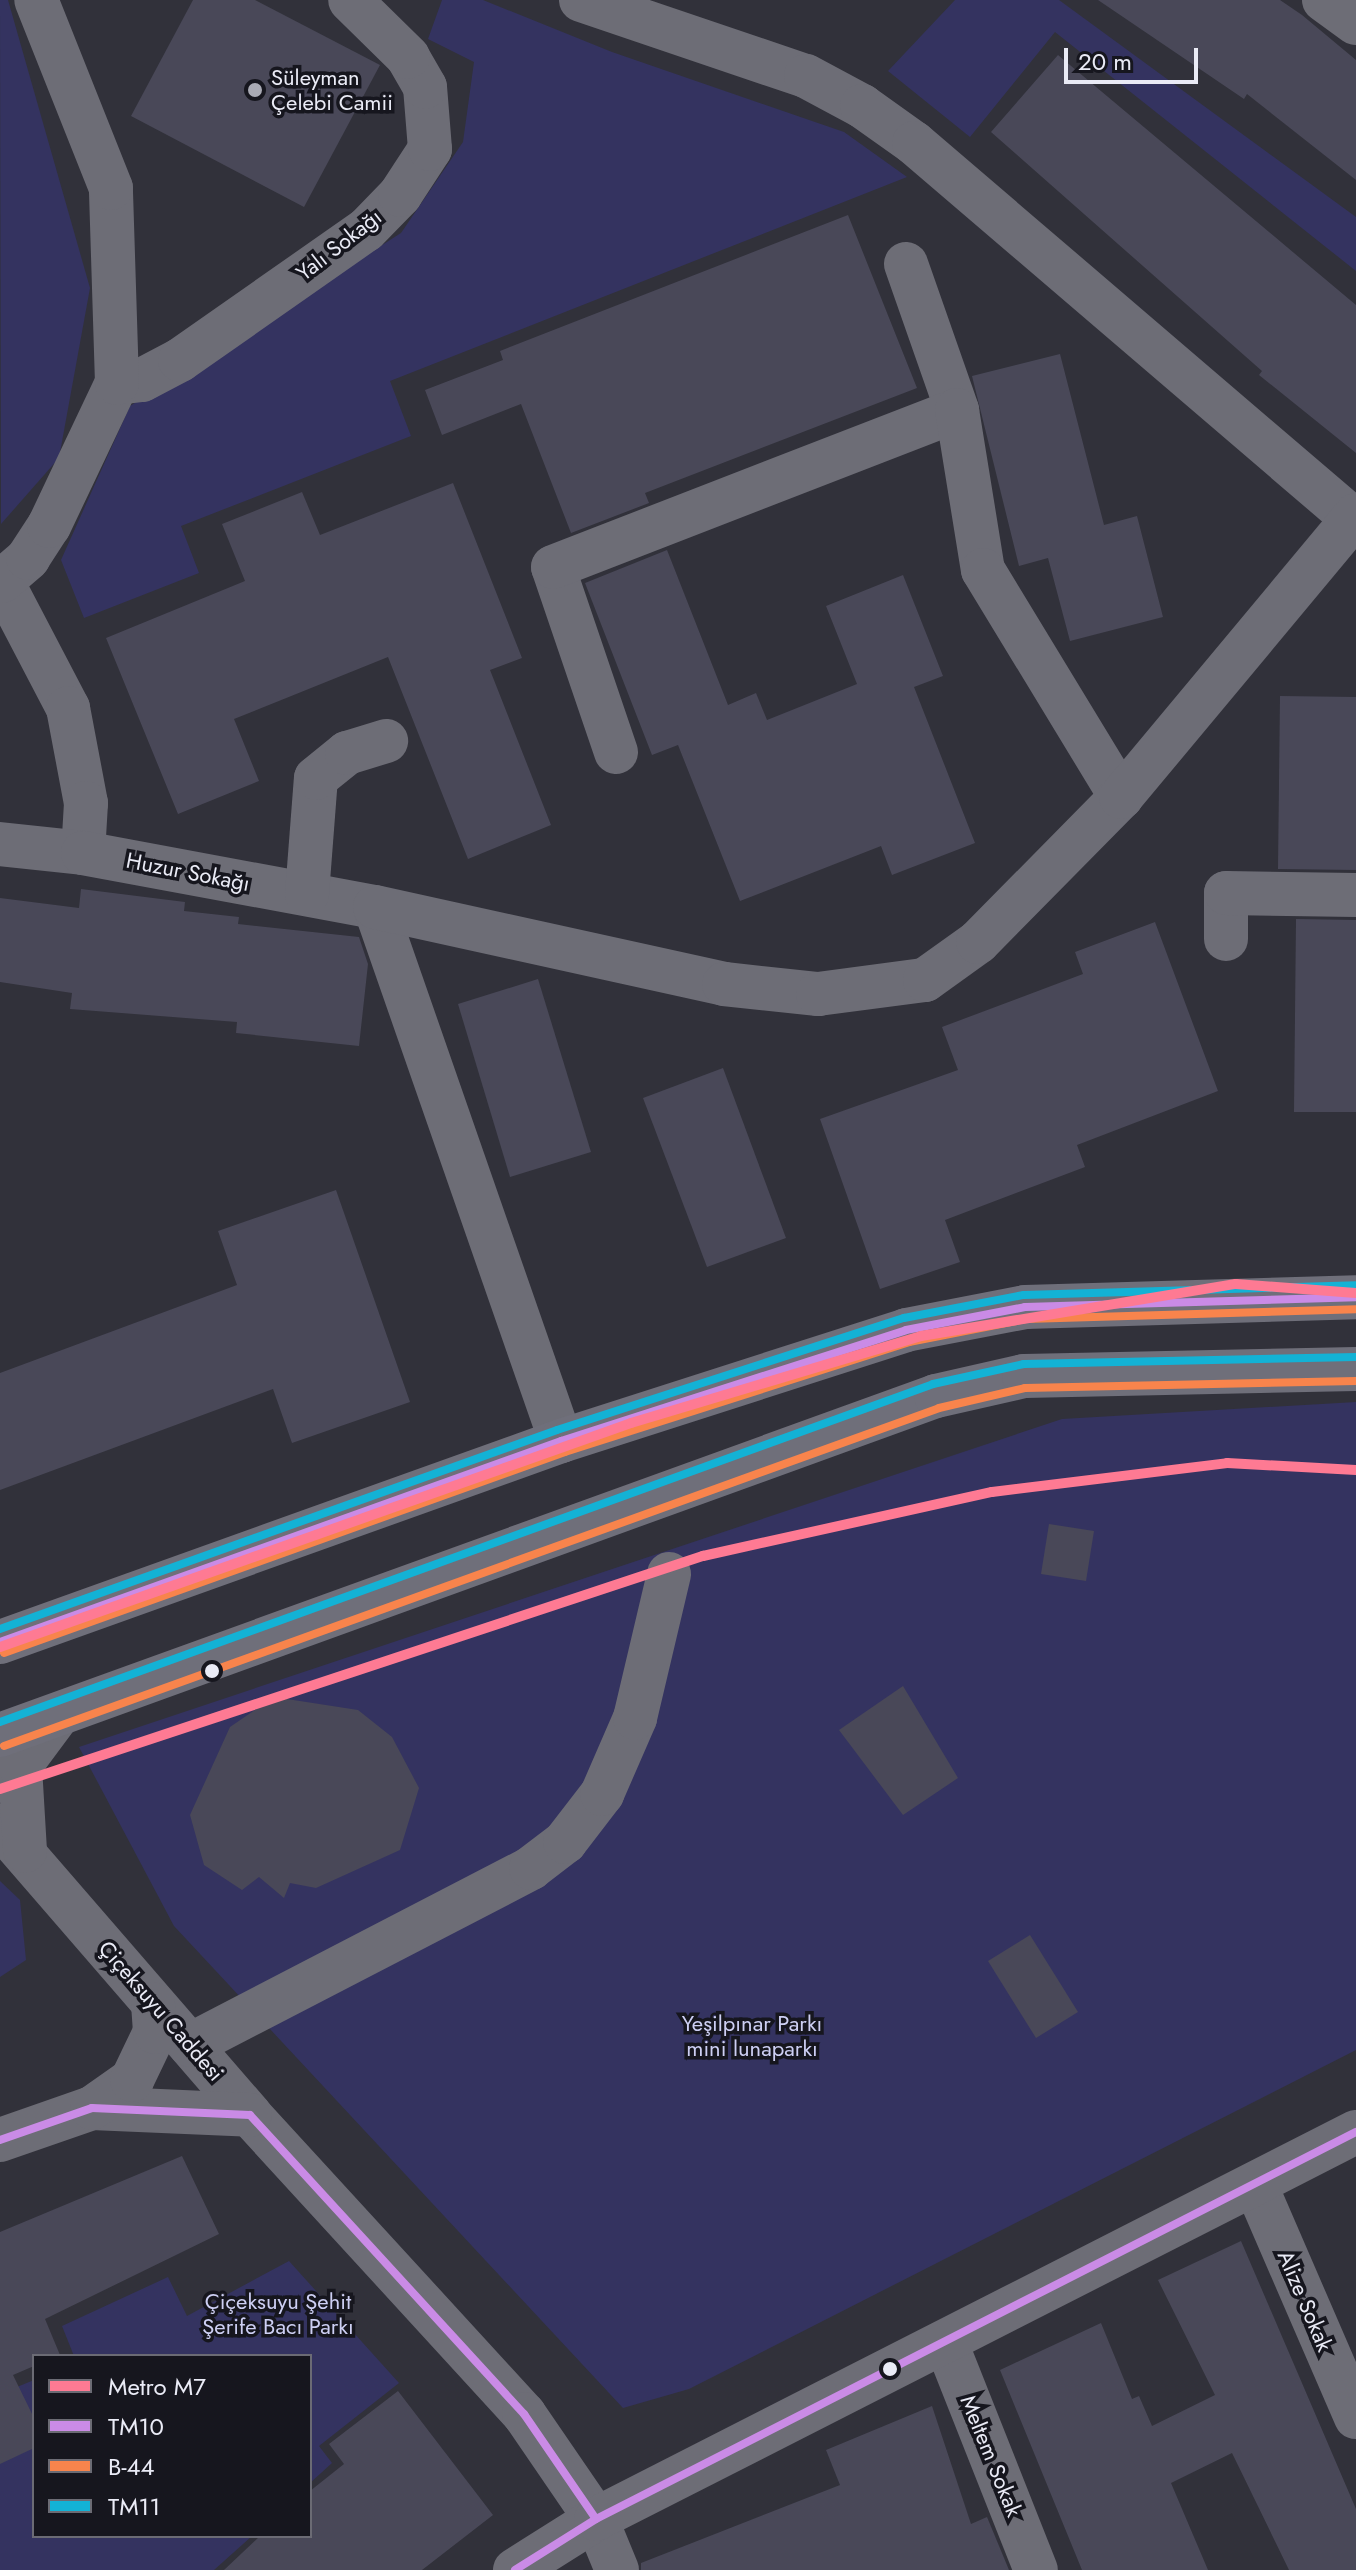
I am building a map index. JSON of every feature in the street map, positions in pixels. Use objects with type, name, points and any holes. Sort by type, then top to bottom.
[{"type":"main road","points":[[0,1642],[561,1441],[789,1365],[965,1317],[1082,1304],[1356,1297]]},
{"type":"main road","points":[[0,1735],[936,1396],[1024,1376],[1356,1369]]},
{"type":"street","points":[[36,0],[111,188],[117,383],[49,526],[28,558],[1,579],[68,708],[86,803],[83,853]]},
{"type":"street","name":"Yalı Sokağı","points":[[117,383],[142,380],[180,360],[366,230],[400,195],[430,149],[425,87],[408,57],[350,0]]},
{"type":"street","points":[[581,0],[806,76],[862,106],[914,143],[1354,517]]},
{"type":"street","points":[[1324,0],[1356,23]]},
{"type":"street","points":[[906,264],[957,410],[983,570],[1121,797]]},
{"type":"street","points":[[616,752],[553,567],[957,410]]},
{"type":"street","name":"Huzur Sokağı","points":[[0,844],[83,853],[375,907],[724,984],[818,994],[925,980],[978,942],[1121,797],[1354,517]]},
{"type":"street","points":[[307,894],[316,778],[347,753],[386,741]]},
{"type":"street","points":[[1226,939],[1226,893],[1356,895]]},
{"type":"street","points":[[375,907],[561,1441]]},
{"type":"street","points":[[190,2045],[531,1868],[565,1842],[602,1794],[635,1718],[669,1574]]},
{"type":"street","points":[[12,1839],[20,1766],[58,1715]]},
{"type":"street","name":"Çiçeksuyu Caddesi","points":[[12,1839],[250,2115],[524,2414],[596,2519],[617,2570]]},
{"type":"street","points":[[0,2140],[92,2108],[132,2080],[155,2032],[153,2004]]},
{"type":"street","points":[[92,2108],[250,2115]]},
{"type":"street","points":[[515,2570],[596,2519],[1356,2132]]},
{"type":"street","name":"Alize Sokak","points":[[1255,2184],[1356,2417]]},
{"type":"street","name":"Meltem Sokak","points":[[946,2343],[1036,2570]]},
{"type":"green space","points":[[0,0],[8,0],[90,288],[59,458],[1,524]]},
{"type":"green space","points":[[442,0],[483,0],[612,52],[844,132],[907,177],[390,381],[411,436],[181,526],[199,573],[84,618],[61,560],[130,406],[401,233],[463,142],[474,62],[428,39]]},
{"type":"green space","points":[[955,0],[1059,0],[1356,217],[1356,271],[1055,32],[970,137],[888,71]]},
{"type":"green space","name":"Yeşilpınar Parkı mini lunaparkı","points":[[1356,1402],[1356,2050],[689,2389],[623,2408],[174,1926],[79,1747],[1062,1419]]},
{"type":"green space","points":[[0,1881],[20,1900],[26,1960],[0,1977]]},
{"type":"green space","name":"Çiçeksuyu Şehit Şerife Bacı Parkı","points":[[289,2261],[399,2383],[319,2446],[332,2463],[312,2481],[312,2354],[73,2354],[62,2326],[168,2277],[187,2316]]},
{"type":"green space","points":[[32,2381],[32,2538],[250,2538],[214,2570],[0,2570],[0,2394]]},
{"type":"building","name":"Süleyman Çelebi Camii","points":[[193,0],[255,0],[380,65],[304,207],[131,116]]},
{"type":"building","points":[[1098,0],[1280,0],[1302,15],[1356,60],[1356,180],[1247,94],[1244,99]]},
{"type":"building","points":[[1058,55],[1356,305],[1356,453],[1259,375],[1262,371],[991,132]]},
{"type":"building","points":[[848,215],[917,388],[645,493],[649,503],[571,533],[521,404],[442,435],[425,390],[503,360],[500,351]]},
{"type":"building","points":[[1060,354],[1104,525],[1137,516],[1163,617],[1070,641],[1048,558],[1019,566],[972,376]]},
{"type":"building","points":[[453,483],[522,658],[490,670],[551,825],[468,859],[388,657],[234,719],[259,781],[178,814],[106,638],[245,581],[222,524],[302,492],[320,535]]},
{"type":"building","points":[[667,550],[728,705],[756,693],[767,720],[857,684],[826,606],[903,575],[943,676],[914,687],[975,843],[892,875],[881,846],[740,901],[678,745],[652,755],[585,583]]},
{"type":"building","points":[[1280,696],[1356,697],[1356,870],[1278,869]]},
{"type":"building","points":[[81,889],[185,902],[184,911],[239,917],[238,924],[359,937],[368,964],[359,1046],[236,1033],[237,1022],[70,1009],[72,993],[0,982],[0,898],[79,908]]},
{"type":"building","points":[[1296,919],[1356,920],[1356,1112],[1294,1112]]},
{"type":"building","points":[[1155,922],[1218,1091],[1077,1145],[1085,1167],[945,1220],[960,1262],[880,1289],[820,1119],[958,1070],[942,1027],[1083,974],[1075,952]]},
{"type":"building","points":[[538,979],[591,1152],[510,1177],[458,1004]]},
{"type":"building","points":[[723,1068],[786,1238],[707,1267],[643,1098]]},
{"type":"building","points":[[336,1190],[410,1402],[292,1443],[273,1389],[0,1490],[0,1373],[237,1285],[218,1231]]},
{"type":"building","points":[[1049,1524],[1094,1531],[1086,1581],[1041,1574]]},
{"type":"building","points":[[903,1686],[958,1778],[903,1815],[839,1730]]},
{"type":"building","points":[[274,1697],[358,1710],[392,1737],[419,1788],[400,1850],[316,1888],[290,1883],[284,1898],[259,1877],[242,1890],[204,1865],[190,1815],[230,1727]]},
{"type":"building","points":[[1030,1935],[1078,2012],[1036,2038],[988,1961]]},
{"type":"building","points":[[182,2156],[219,2234],[45,2319],[60,2354],[32,2354],[32,2367],[13,2375],[32,2414],[32,2449],[0,2464],[0,2232]]},
{"type":"building","points":[[1241,2241],[1356,2509],[1356,2570],[1289,2570],[1232,2453],[1171,2483],[1208,2570],[1082,2570],[1000,2370],[1101,2323],[1132,2399],[1139,2396],[1152,2426],[1215,2395],[1158,2280]]},
{"type":"building","points":[[398,2391],[493,2515],[422,2570],[224,2570],[258,2538],[312,2538],[312,2489],[344,2464],[329,2444]]},
{"type":"building","points":[[932,2406],[971,2524],[987,2517],[1009,2570],[641,2570],[641,2563],[840,2485],[826,2450]]},
{"type":"metro line","name":"M7","points":[[0,1647],[631,1423],[921,1336],[1236,1284],[1356,1293]]},
{"type":"metro line","name":"M7","points":[[0,1789],[703,1556],[992,1492],[1227,1463],[1356,1470]]},
{"type":"transit line","name":"TM11","points":[[0,1629],[557,1430],[904,1318],[1024,1295],[1356,1285]]},
{"type":"transit line","name":"TM10","points":[[0,1642],[561,1441],[906,1330],[1025,1307],[1356,1297]]},
{"type":"transit line","name":"B-44","points":[[4,1653],[565,1452],[909,1342],[1026,1319],[1356,1309]]},
{"type":"transit line","name":"TM11","points":[[0,1722],[933,1384],[1024,1364],[1356,1357]]},
{"type":"transit line","name":"B-44","points":[[4,1746],[939,1408],[1025,1388],[1356,1381]]},
{"type":"transit line","name":"TM10","points":[[0,2140],[92,2108],[250,2115]]},
{"type":"transit line","name":"TM10","points":[[250,2115],[524,2414],[596,2519]]},
{"type":"transit line","name":"TM10","points":[[515,2570],[596,2519],[1356,2132]]},
{"type":"place","name":"Süleyman Çelebi Camii","points":[[255,90]]}]
